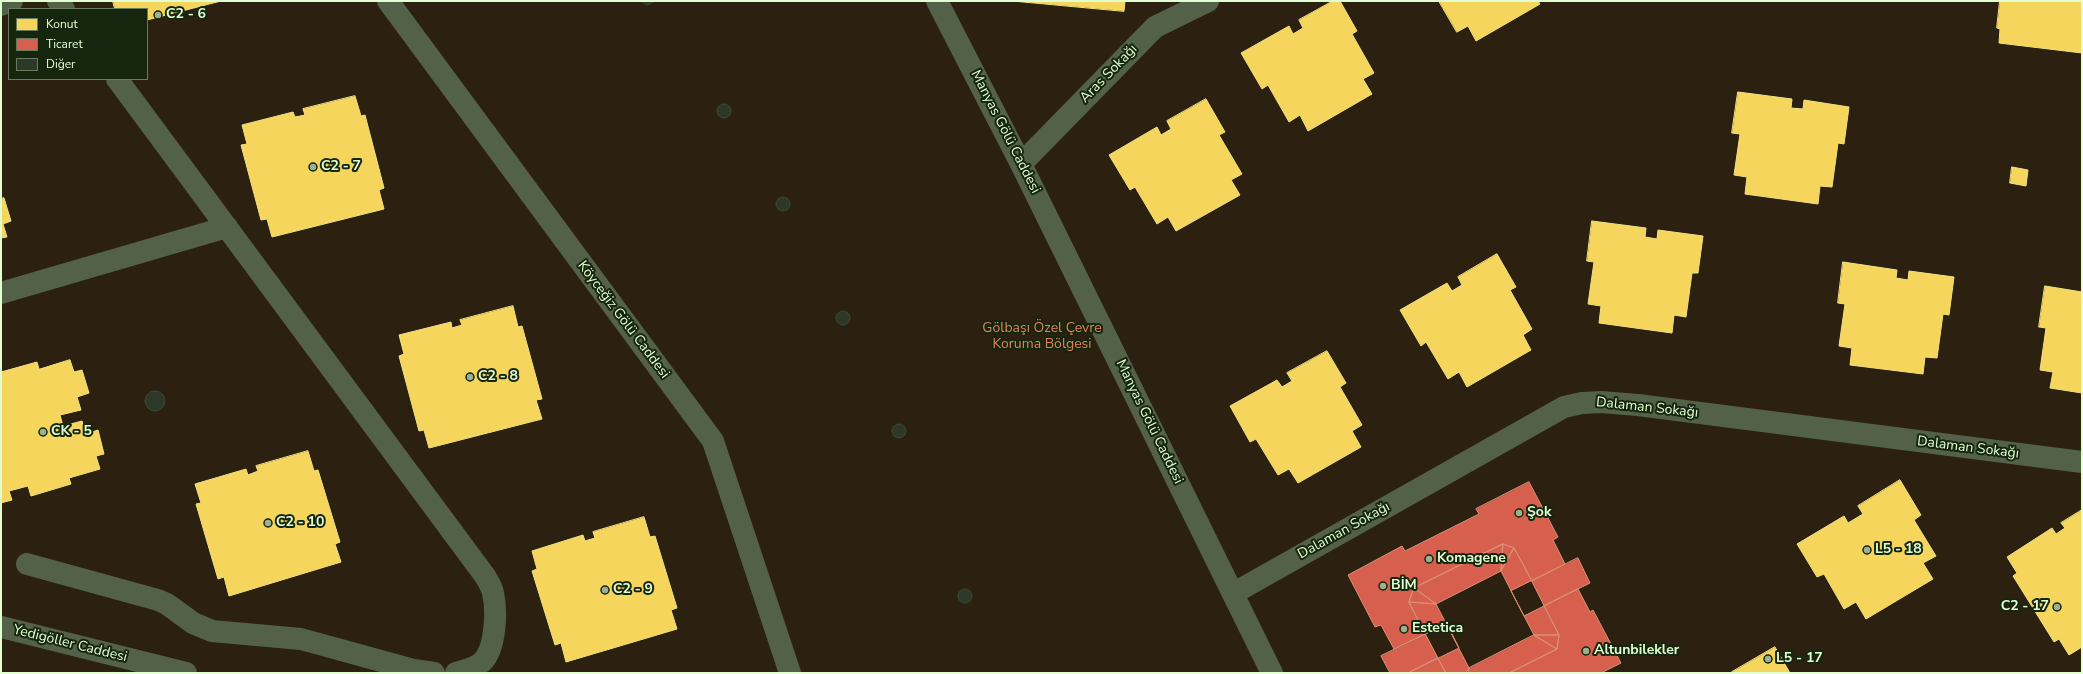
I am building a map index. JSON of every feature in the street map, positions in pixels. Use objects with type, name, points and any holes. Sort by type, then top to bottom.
[{"type":"street","points":[[1,5],[12,1]]},
{"type":"street","name":"Köyceğiz Gölü Caddesi","points":[[388,1],[713,441],[790,673]]},
{"type":"street","name":"Manyas Gölü Caddesi","points":[[937,1],[1022,164],[1272,673]]},
{"type":"street","name":"Aras Sokağı","points":[[1022,164],[1155,27],[1208,1]]},
{"type":"street","points":[[118,80],[485,576],[493,591],[495,602],[496,616],[491,643],[482,661],[468,670],[456,673]]},
{"type":"street","points":[[1,293],[227,227]]},
{"type":"street","name":"Dalaman Sokağı","points":[[1234,593],[1564,407],[1582,403],[1638,405],[2082,462]]},
{"type":"street","points":[[27,564],[158,600],[167,604],[194,623],[212,631],[302,639],[414,670],[434,673]]},
{"type":"street","name":"Yedigöller Caddesi","points":[[1,627],[186,673]]},
{"type":"green space","name":"Gölbaşı Özel Çevre Koruma Bölgesi","points":[[1,1],[2082,1],[2082,673],[1,673]]},
{"type":"building: Konut","name":"C2 - 6","points":[[113,1],[221,1],[148,20],[148,8],[115,8]]},
{"type":"building: Konut","points":[[1013,1],[1125,1],[1124,11]]},
{"type":"building: Konut","points":[[1333,1],[1340,1],[1357,31],[1352,34],[1374,73],[1363,79],[1372,94],[1308,131],[1300,115],[1289,122],[1268,85],[1262,89],[1241,53],[1289,26],[1293,34],[1303,28],[1299,20]]},
{"type":"building: Konut","points":[[1439,1],[1538,1],[1540,4],[1476,41],[1468,26],[1457,32]]},
{"type":"building: Konut","points":[[2000,1],[2082,1],[2082,53],[1999,43],[2000,29],[1997,28]]},
{"type":"building: Konut","points":[[1738,92],[1792,99],[1791,108],[1803,109],[1804,100],[1849,107],[1844,144],[1838,143],[1832,187],[1820,186],[1818,204],[1745,194],[1747,177],[1734,175],[1740,134],[1732,133]]},
{"type":"building: Konut","name":"C2 - 7","points":[[355,96],[361,116],[365,115],[384,188],[379,190],[384,209],[272,237],[267,219],[261,220],[241,145],[247,144],[242,125],[293,112],[295,117],[305,115],[303,109]]},
{"type":"building: Konut","points":[[1206,99],[1225,132],[1219,135],[1242,174],[1231,180],[1240,195],[1176,231],[1168,217],[1157,224],[1135,187],[1130,190],[1109,155],[1157,127],[1161,135],[1171,129],[1167,121]]},
{"type":"building: Konut","points":[[2012,167],[2028,170],[2026,186],[2010,183]]},
{"type":"building: Konut","points":[[4,198],[11,221],[3,224],[7,237],[1,238],[1,199]]},
{"type":"building: Konut","points":[[1592,221],[1646,228],[1645,237],[1657,239],[1658,230],[1703,236],[1698,273],[1692,273],[1686,317],[1674,315],[1672,333],[1599,323],[1601,306],[1588,304],[1594,262],[1587,261]]},
{"type":"building: Konut","points":[[1497,254],[1516,287],[1510,290],[1532,329],[1523,335],[1531,350],[1467,387],[1459,372],[1448,379],[1426,342],[1421,346],[1400,310],[1447,283],[1452,291],[1462,285],[1458,277]]},
{"type":"building: Konut","points":[[1843,262],[1897,270],[1896,278],[1908,280],[1909,271],[1954,277],[1949,315],[1943,314],[1937,358],[1925,357],[1923,374],[1850,365],[1852,348],[1839,346],[1845,304],[1838,303]]},
{"type":"building: Konut","points":[[2045,286],[2082,292],[2082,393],[2050,388],[2053,372],[2040,370],[2046,328],[2039,327]]},
{"type":"building: Konut","name":"C2 - 8","points":[[513,306],[518,327],[522,326],[542,399],[536,400],[542,419],[429,448],[424,430],[419,431],[399,356],[404,354],[399,335],[451,322],[452,328],[462,325],[460,320]]},
{"type":"building: Konut","points":[[1327,351],[1346,383],[1340,387],[1362,425],[1352,431],[1361,447],[1298,483],[1289,469],[1278,475],[1256,439],[1250,442],[1230,406],[1277,380],[1282,387],[1292,381],[1287,373]]},
{"type":"building: Konut","name":"CK - 5","points":[[70,360],[74,372],[82,370],[89,393],[77,397],[81,410],[60,415],[63,426],[82,421],[86,434],[98,430],[104,454],[96,456],[100,469],[69,478],[71,484],[31,496],[28,486],[9,491],[12,500],[1,503],[1,372],[37,362],[39,369]]},
{"type":"building: Konut","name":"C2 - 10","points":[[308,451],[314,471],[318,470],[340,542],[335,544],[341,562],[229,596],[224,577],[218,579],[196,504],[201,503],[195,484],[246,469],[248,475],[258,471],[256,466]]},
{"type":"building: Konut","name":"L5 - 18","points":[[1900,480],[1921,515],[1914,520],[1936,556],[1923,563],[1933,579],[1866,619],[1856,602],[1844,609],[1824,574],[1817,577],[1797,544],[1844,516],[1848,523],[1863,514],[1858,506]]},
{"type":"building: Konut","name":"C2 - 17","points":[[2082,510],[2082,647],[2069,655],[2059,639],[2054,642],[2013,576],[2017,573],[2007,557],[2052,528],[2056,534],[2065,528],[2061,523]]},
{"type":"building: Konut","name":"C2 - 9","points":[[644,517],[650,537],[655,536],[677,608],[671,610],[677,629],[566,662],[561,643],[555,645],[532,571],[537,569],[532,551],[583,535],[585,541],[595,538],[593,532]]},
{"type":"building: Konut","name":"L5 - 17","points":[[1775,647],[1790,673],[1732,672]]},
{"type":"building: Ticaret","points":[[1529,482],[1558,537],[1553,540],[1565,564],[1532,581],[1514,548],[1503,544],[1414,588],[1409,602],[1425,634],[1394,649],[1381,625],[1375,627],[1348,575],[1402,546],[1405,551],[1479,514],[1476,509]]},
{"type":"building: Ticaret","points":[[1503,544],[1501,571],[1436,604],[1414,588]]},
{"type":"building: Ticaret","points":[[1503,544],[1514,548],[1501,571]]},
{"type":"building: Ticaret","points":[[1514,548],[1559,635],[1534,635],[1524,616],[1501,571]]},
{"type":"building: Ticaret","points":[[1578,558],[1590,583],[1524,616],[1511,591]]},
{"type":"building: Ticaret","points":[[1414,588],[1436,604],[1409,602]]},
{"type":"building: Ticaret","points":[[1578,589],[1590,612],[1593,610],[1621,663],[1601,673],[1509,673],[1557,649],[1559,635],[1544,606]]},
{"type":"building: Ticaret","points":[[1409,602],[1436,604],[1469,668],[1466,673],[1446,673]]},
{"type":"building: Ticaret","points":[[1447,624],[1459,648],[1408,673],[1390,673],[1381,656]]},
{"type":"building: Ticaret","points":[[1534,635],[1559,635],[1557,649]]},
{"type":"building: Ticaret","points":[[1534,635],[1557,649],[1509,673],[1468,673],[1469,668]]},
{"type":"building: Ticaret","points":[[1438,658],[1446,673],[1408,673]]},
{"type":"building: Diğer","points":[[641,1],[655,1],[648,5]]},
{"type":"building: Diğer","points":[[721,104],[727,104],[731,108],[731,114],[727,118],[721,118],[717,114],[717,108]]},
{"type":"building: Diğer","points":[[780,197],[786,197],[790,201],[790,207],[786,211],[780,211],[776,207],[776,201]]},
{"type":"building: Diğer","points":[[840,311],[846,311],[850,315],[850,321],[846,325],[840,325],[836,321],[836,315]]},
{"type":"building: Diğer","points":[[155,391],[162,394],[165,401],[162,408],[155,411],[148,408],[145,401],[148,394]]},
{"type":"building: Diğer","points":[[896,424],[902,424],[906,428],[906,434],[902,438],[896,438],[892,434],[892,428]]},
{"type":"building: Diğer","points":[[962,589],[968,589],[972,593],[972,599],[968,603],[962,603],[958,599],[958,593]]},
{"type":"place","name":"C2 - 6","points":[[158,15]]},
{"type":"place","name":"C2 - 7","points":[[313,167]]},
{"type":"place","name":"C2 - 8","points":[[470,377]]},
{"type":"place","name":"CK - 5","points":[[43,432]]},
{"type":"place","name":"Şok","points":[[1519,513]]},
{"type":"place","name":"C2 - 10","points":[[268,523]]},
{"type":"place","name":"L5 - 18","points":[[1867,550]]},
{"type":"place","name":"Komagene","points":[[1429,559]]},
{"type":"place","name":"BİM","points":[[1383,586]]},
{"type":"place","name":"C2 - 9","points":[[605,590]]},
{"type":"place","name":"C2 - 17","points":[[2057,607]]},
{"type":"place","name":"Estetica","points":[[1404,629]]},
{"type":"place","name":"Altunbilekler","points":[[1586,651]]},
{"type":"place","name":"L5 - 17","points":[[1768,659]]}]
